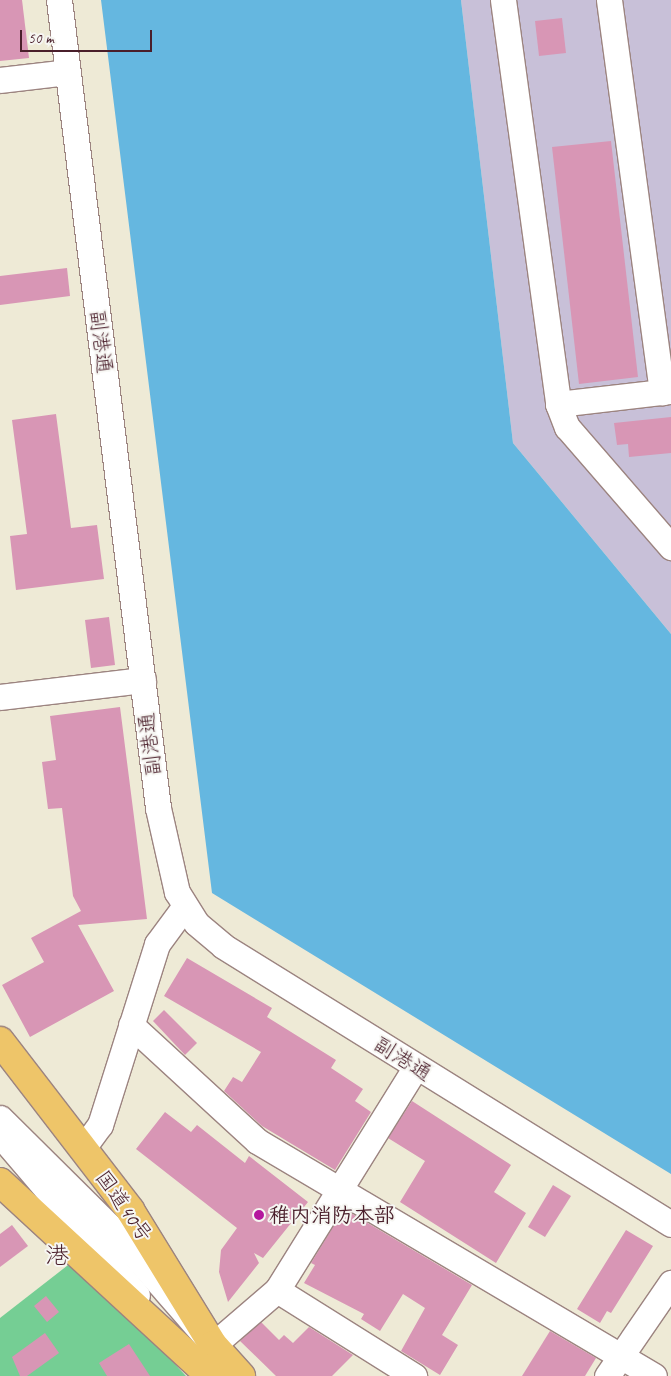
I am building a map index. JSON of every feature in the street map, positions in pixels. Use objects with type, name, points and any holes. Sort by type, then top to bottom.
[{"type":"highway","name":"国道40号","points":[[0,1041],[130,1210],[213,1345],[241,1376]]},
{"type":"highway","points":[[0,1182],[210,1376]]},
{"type":"street","name":"副港通","points":[[59,0],[163,842],[177,892],[208,935],[223,946],[671,1224]]},
{"type":"street","points":[[503,0],[558,404],[567,427],[671,547]]},
{"type":"street","points":[[558,404],[666,392],[609,0]]},
{"type":"street","points":[[0,80],[68,72]]},
{"type":"street","points":[[0,697],[143,680]]},
{"type":"street","points":[[83,1148],[100,1125],[157,944],[186,906]]},
{"type":"street","points":[[131,1025],[257,1141],[343,1189],[654,1376]]},
{"type":"street","points":[[0,1118],[99,1215],[213,1345],[277,1290],[343,1189],[416,1067]]},
{"type":"street","points":[[0,1133],[184,1350]]},
{"type":"street","points":[[607,1376],[671,1283]]},
{"type":"street","points":[[277,1290],[414,1376]]},
{"type":"shaded area","points":[[461,0],[671,0],[671,634],[513,443]]},
{"type":"green space","points":[[72,1262],[123,1308],[186,1376],[0,1376],[0,1318]]},
{"type":"water","points":[[101,0],[461,0],[513,443],[671,634],[671,1174],[212,893]]},
{"type":"building","points":[[0,0],[22,0],[29,58],[0,61]]},
{"type":"building","points":[[562,18],[566,53],[539,56],[535,21]]},
{"type":"building","points":[[611,141],[638,377],[579,384],[552,147]]},
{"type":"building","points":[[67,268],[70,296],[0,305],[0,276]]},
{"type":"building","points":[[56,414],[71,528],[97,525],[104,579],[16,590],[10,536],[27,534],[12,420]]},
{"type":"building","points":[[671,417],[671,453],[629,457],[628,444],[617,445],[614,423]]},
{"type":"building","points":[[109,617],[115,665],[91,668],[85,620]]},
{"type":"building","points":[[120,707],[147,919],[78,925],[114,991],[30,1037],[2,985],[44,962],[31,938],[81,911],[73,896],[62,808],[48,809],[42,762],[56,760],[50,716]]},
{"type":"building","points":[[187,958],[272,1008],[267,1017],[336,1060],[331,1068],[363,1089],[355,1101],[371,1112],[335,1170],[262,1126],[224,1091],[233,1077],[242,1082],[261,1052],[164,996]]},
{"type":"building","points":[[164,1010],[197,1043],[185,1055],[153,1021]]},
{"type":"building","points":[[412,1101],[511,1165],[494,1192],[526,1213],[496,1263],[400,1202],[425,1161],[388,1138]]},
{"type":"building","name":"稚内消防本部","points":[[165,1112],[191,1132],[197,1125],[245,1163],[249,1156],[308,1202],[263,1258],[254,1253],[259,1263],[228,1302],[219,1272],[221,1250],[237,1228],[136,1149]]},
{"type":"building","points":[[553,1185],[571,1196],[545,1237],[528,1227]]},
{"type":"building","points":[[344,1209],[472,1285],[442,1335],[458,1345],[440,1375],[401,1351],[425,1308],[403,1294],[380,1331],[361,1319],[364,1314],[304,1283],[315,1265],[311,1263]]},
{"type":"building","points":[[12,1225],[28,1246],[0,1267],[0,1234]]},
{"type":"building","points":[[626,1230],[653,1246],[611,1313],[607,1311],[600,1323],[577,1309]]},
{"type":"building","points":[[46,1296],[59,1312],[47,1322],[34,1306]]},
{"type":"building","points":[[261,1322],[279,1340],[284,1335],[293,1343],[309,1327],[353,1355],[332,1376],[276,1376],[240,1341]]},
{"type":"building","points":[[550,1331],[596,1358],[585,1376],[522,1376]]},
{"type":"building","points":[[45,1333],[59,1353],[27,1376],[20,1376],[12,1357]]},
{"type":"building","points":[[129,1344],[150,1376],[107,1376],[99,1363]]},
{"type":"place","name":"稚内消防本部","points":[[259,1215]]},
{"type":"district","name":"港","points":[[57,1256]]}]
